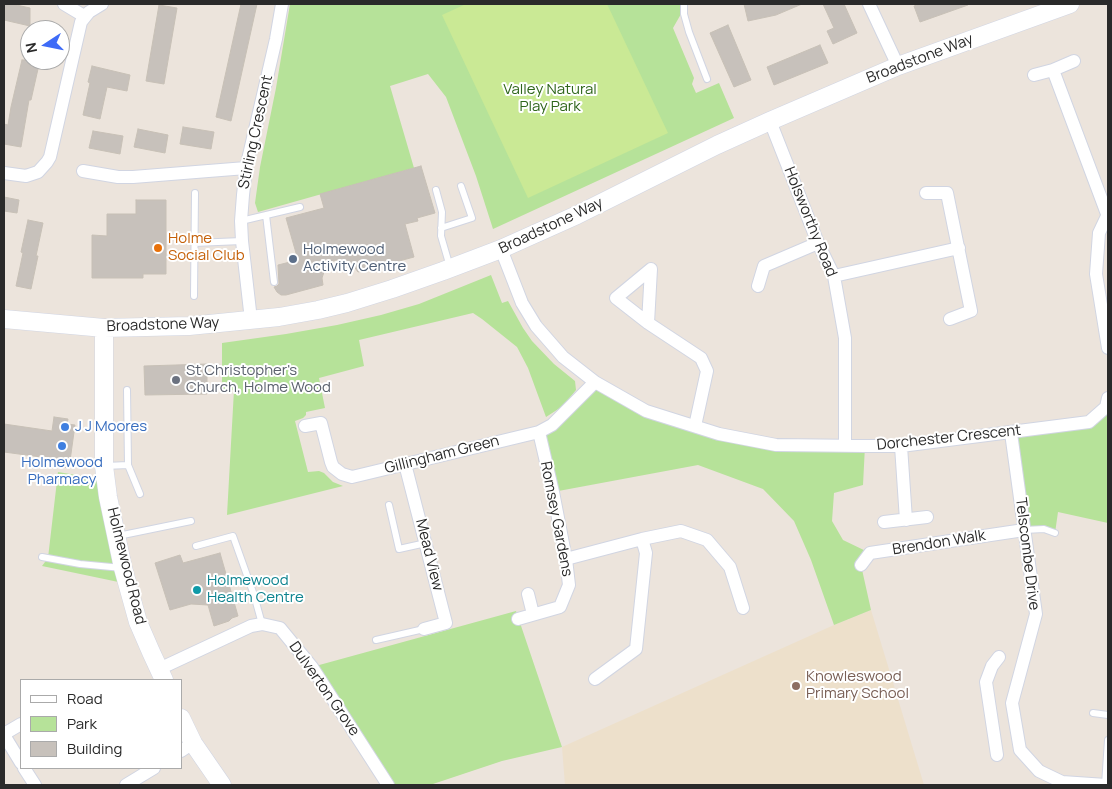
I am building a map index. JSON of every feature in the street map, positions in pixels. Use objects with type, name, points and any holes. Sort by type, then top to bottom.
[{"type":"street","points":[[64,4],[84,16]]},
{"type":"street","points":[[4,173],[26,176],[38,172],[50,157],[78,28],[88,12],[102,4]]},
{"type":"street","name":"Stirling Crescent","points":[[251,320],[241,221],[246,168],[276,39],[282,4]]},
{"type":"street","points":[[869,4],[898,66]]},
{"type":"street","name":"Broadstone Way","points":[[4,319],[104,328],[189,326],[290,315],[347,303],[392,289],[501,249],[586,210],[717,145],[898,66],[1070,4]]},
{"type":"street","points":[[1034,75],[1074,61]]},
{"type":"street","points":[[1052,70],[1108,214],[1099,233],[1096,274],[1108,348]]},
{"type":"street","name":"Holsworthy Road","points":[[770,122],[818,243],[834,276],[845,338],[845,446]]},
{"type":"street","points":[[82,171],[118,177],[132,177],[246,168]]},
{"type":"street","points":[[926,193],[947,193],[959,248],[971,311],[950,319]]},
{"type":"street","points":[[758,286],[764,266],[818,243]]},
{"type":"street","points":[[834,276],[959,248]]},
{"type":"street","name":"Dorchester Crescent","points":[[501,249],[522,303],[536,326],[563,357],[595,382],[646,411],[720,434],[776,445],[901,446],[1089,422],[1106,407],[1108,398]]},
{"type":"street","points":[[648,323],[701,358],[707,371],[695,426]]},
{"type":"street","name":"Holmewood Road","points":[[104,328],[104,466],[108,497],[123,568],[138,622],[161,674]]},
{"type":"street","name":"Gillingham Green","points":[[305,426],[321,423],[331,462],[337,471],[352,477],[539,432],[552,425],[595,382]]},
{"type":"street","name":"Romsey Gardens","points":[[518,618],[560,607],[569,585],[553,492],[539,432]]},
{"type":"street","name":"Telscombe Drive","points":[[1011,433],[1036,614],[1012,703],[1020,750],[1039,770],[1062,784],[1105,785]]},
{"type":"street","points":[[901,446],[906,520]]},
{"type":"street","name":"Mead View","points":[[406,464],[446,623],[424,629]]},
{"type":"street","points":[[884,522],[927,517]]},
{"type":"street","name":"Brendon Walk","points":[[861,565],[870,553],[1024,530]]},
{"type":"street","points":[[566,559],[680,531],[707,540],[730,567],[743,608]]},
{"type":"street","points":[[595,679],[636,649],[646,553],[642,539]]},
{"type":"street","points":[[528,594],[533,614]]},
{"type":"street","points":[[161,674],[251,626],[262,624]]},
{"type":"street","name":"Dulverton Grove","points":[[262,624],[280,628],[299,649],[388,785]]},
{"type":"street","points":[[997,755],[986,682],[992,666],[999,657]]},
{"type":"street","points":[[990,706],[1012,703]]},
{"type":"street","points":[[182,723],[187,747],[222,785]]},
{"type":"street","points":[[20,725],[4,735],[20,761]]},
{"type":"street","points":[[25,769],[35,785]]},
{"type":"street","points":[[126,785],[152,769]]},
{"type":"lane","points":[[684,4],[684,14],[689,32],[708,79]]},
{"type":"lane","points":[[441,228],[472,218],[461,186]]},
{"type":"lane","points":[[436,190],[442,212],[441,236],[450,268]]},
{"type":"lane","points":[[194,296],[195,193]]},
{"type":"lane","points":[[241,221],[300,207]]},
{"type":"lane","points":[[266,215],[274,282]]},
{"type":"lane","points":[[194,243],[242,241]]},
{"type":"lane","points":[[127,390],[128,465],[140,494]]},
{"type":"lane","points":[[104,466],[128,465]]},
{"type":"lane","points":[[389,505],[399,549],[426,543]]},
{"type":"lane","points":[[116,536],[191,521]]},
{"type":"lane","points":[[1024,530],[1044,529],[1055,534]]},
{"type":"lane","points":[[196,546],[233,536],[262,624]]},
{"type":"lane","points":[[42,557],[80,564],[123,568]]},
{"type":"lane","points":[[376,640],[424,629]]},
{"type":"lane","points":[[1093,713],[1108,715]]},
{"type":"lane","points":[[1105,785],[1108,740]]},
{"type":"shaded area","name":"Knowleswood Primary School","points":[[871,610],[924,785],[565,785],[562,747]]},
{"type":"green space","name":"Valley Natural Play Park","points":[[290,4],[681,4],[681,14],[673,28],[694,78],[692,84],[696,93],[719,83],[734,118],[493,229],[476,176],[446,97],[428,74],[390,86],[414,168],[258,212],[255,203],[260,167]]},
{"type":"green space","points":[[466,4],[607,4],[668,133],[528,198],[442,15]]},
{"type":"green space","points":[[491,275],[502,303],[508,301],[532,341],[554,364],[575,381],[576,390],[563,406],[546,417],[528,368],[517,347],[473,313],[359,340],[364,366],[319,378],[325,408],[306,412],[303,418],[295,421],[308,472],[319,471],[324,473],[333,482],[343,486],[227,515],[234,390],[222,390],[222,343],[286,334],[381,315],[419,304]]},
{"type":"green space","points":[[595,382],[646,411],[719,434],[865,446],[863,485],[834,493],[832,521],[843,540],[870,553],[861,565],[871,610],[834,625],[811,560],[794,521],[763,489],[698,465],[553,492],[539,432]]},
{"type":"green space","points":[[1108,410],[1108,523],[1058,512],[1055,533],[1024,530],[1011,433],[1089,422]]},
{"type":"green space","points":[[58,472],[106,480],[128,584],[42,566],[48,558]]},
{"type":"green space","points":[[516,611],[562,747],[502,761],[430,785],[388,785],[312,667]]},
{"type":"building","points":[[4,4],[30,8],[30,20],[20,20],[20,24],[4,20]]},
{"type":"building","points":[[241,4],[257,4],[231,121],[216,117]]},
{"type":"building","points":[[744,4],[802,4],[776,15],[748,21]]},
{"type":"building","points":[[823,4],[844,4],[857,33],[833,44],[827,31],[834,28]]},
{"type":"building","points":[[920,4],[968,5],[920,22],[914,6]]},
{"type":"building","points":[[159,5],[177,8],[164,84],[146,81]]},
{"type":"building","points":[[728,25],[751,80],[734,87],[710,33]]},
{"type":"building","points":[[820,45],[828,63],[774,85],[767,67]]},
{"type":"building","points":[[92,66],[130,75],[127,91],[107,87],[100,119],[83,115]]},
{"type":"building","points":[[20,69],[38,70],[31,100],[29,100],[21,147],[4,144],[4,124],[8,125]]},
{"type":"building","points":[[183,127],[214,132],[211,149],[180,144]]},
{"type":"building","points":[[138,129],[168,135],[165,153],[134,147]]},
{"type":"building","points":[[93,131],[123,136],[120,154],[89,148]]},
{"type":"building","points":[[421,166],[435,213],[417,218],[418,221],[405,224],[414,257],[358,272],[349,262],[336,260],[331,262],[325,269],[322,278],[323,285],[286,295],[281,295],[277,292],[274,287],[279,284],[278,265],[298,260],[286,218],[324,208],[320,194]]},
{"type":"building","points":[[4,197],[19,200],[17,213],[4,211]]},
{"type":"building","points":[[136,200],[166,200],[166,274],[143,274],[143,278],[92,278],[92,235],[107,236],[107,214],[136,214]]},
{"type":"building","points":[[28,220],[43,223],[31,289],[16,286]]},
{"type":"building","name":"St Christopher's Church, Holme Wood","points":[[207,364],[207,394],[145,395],[144,366]]},
{"type":"building","points":[[54,417],[68,419],[67,424],[75,425],[69,468],[55,466],[56,459],[4,452],[4,424],[52,431]]},
{"type":"building","name":"Holmewood Health Centre","points":[[220,553],[238,616],[214,626],[208,605],[191,604],[170,610],[155,563],[180,555],[183,563]]},
{"type":"place","name":"Holme Social Club","points":[[158,248]]},
{"type":"place","name":"Holmewood Activity Centre","points":[[293,259]]},
{"type":"place","name":"St Christopher's Church, Holme Wood","points":[[176,380]]},
{"type":"place","name":"J J Moores","points":[[65,427]]},
{"type":"place","name":"Holmewood Pharmacy","points":[[62,446]]},
{"type":"place","name":"Holmewood Health Centre","points":[[197,590]]},
{"type":"place","name":"Knowleswood Primary School","points":[[796,686]]}]
